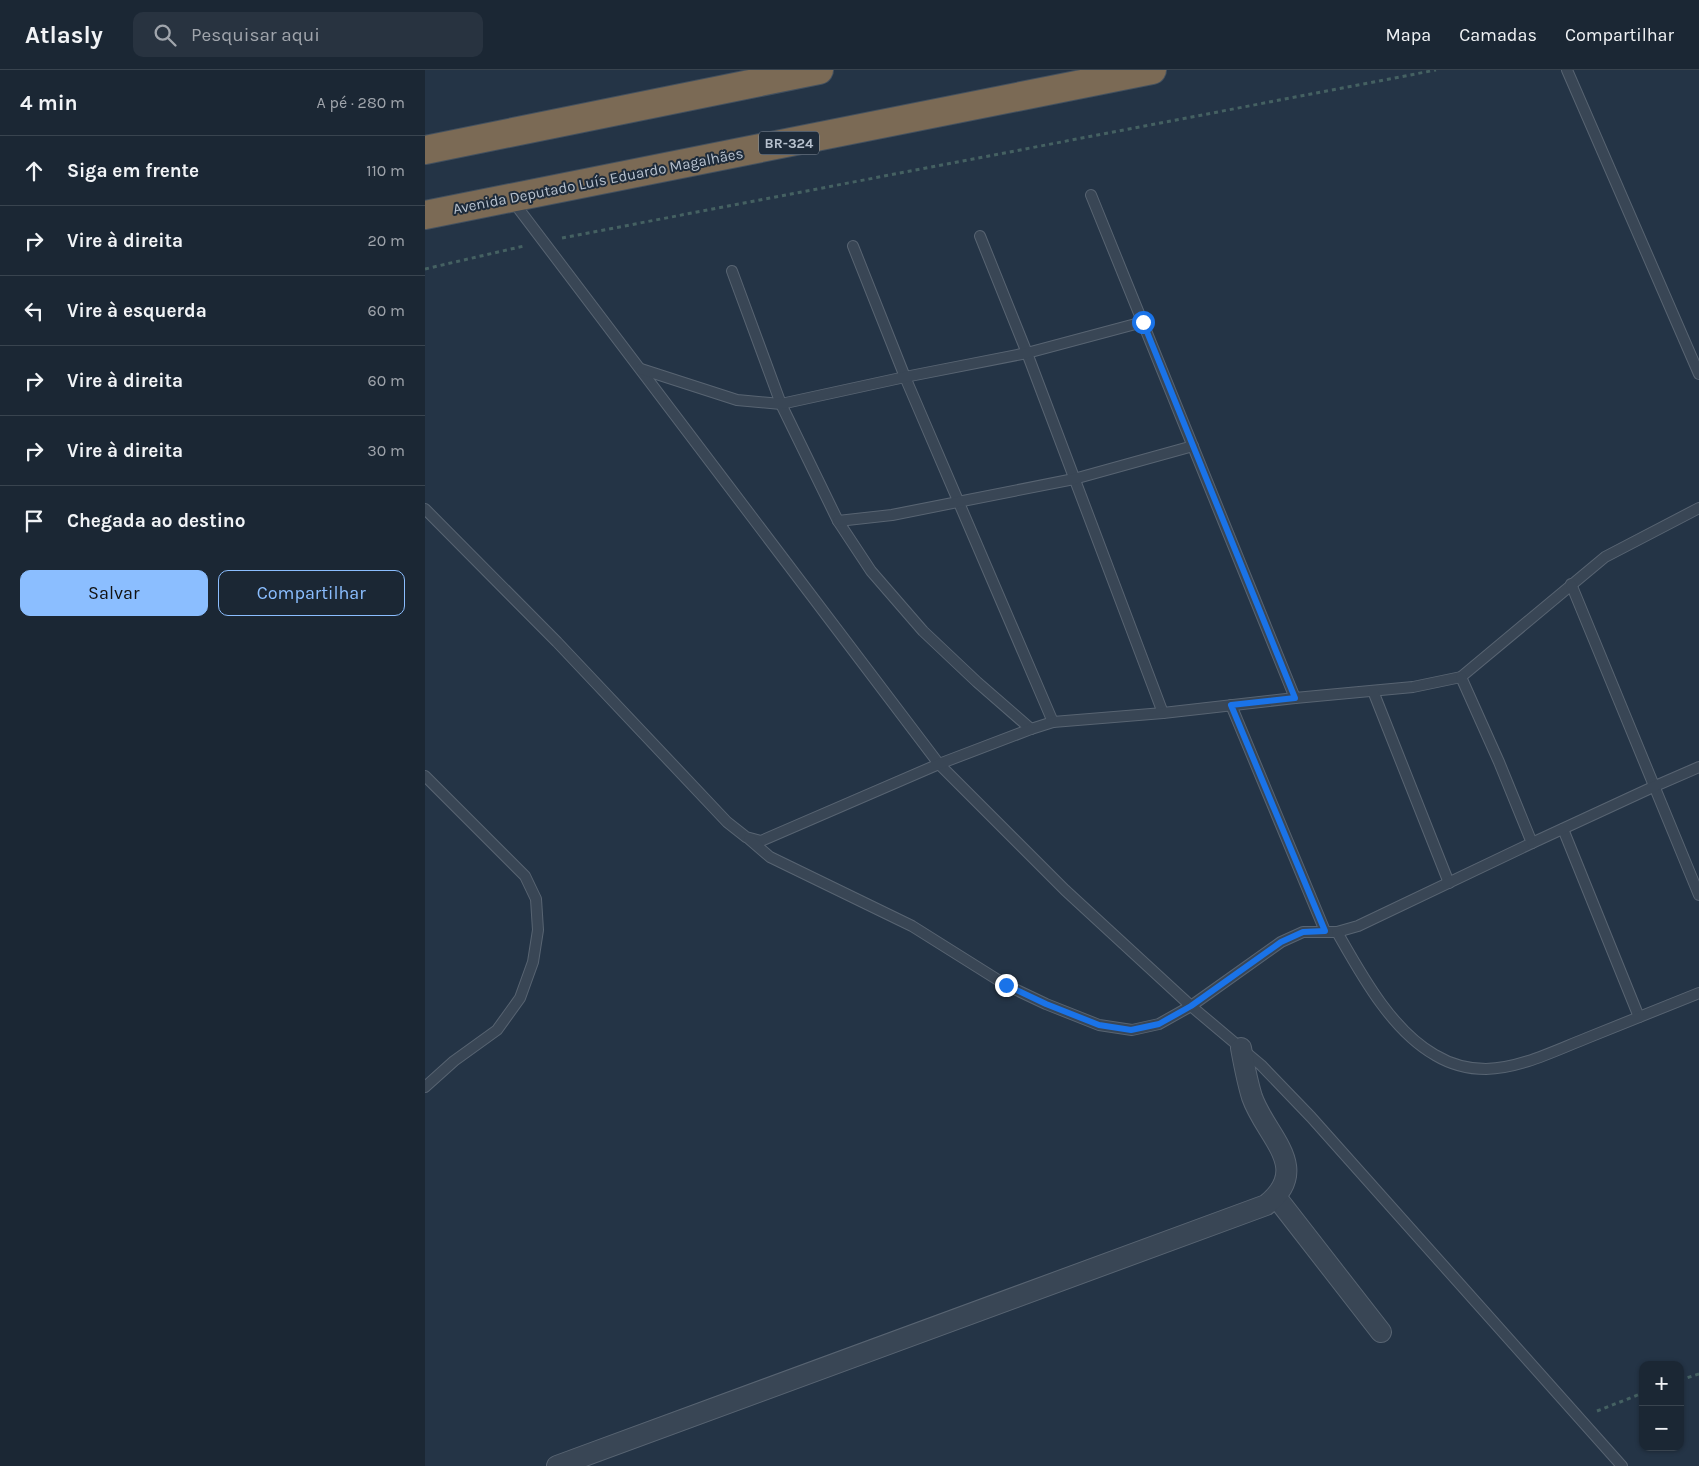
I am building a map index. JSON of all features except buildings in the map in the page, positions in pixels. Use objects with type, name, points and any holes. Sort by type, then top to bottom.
[{"type":"highway","points":[[425,150],[819,70]]},
{"type":"highway","name":"Avenida Deputado Luís Eduardo Magalhães","points":[[434,215],[1152,70]]},
{"type":"street","points":[[557,1466],[1266,1205],[1276,1197],[1287,1176],[1284,1154],[1265,1124],[1252,1097],[1241,1048]]},
{"type":"street","points":[[1276,1197],[1381,1332]]},
{"type":"lane","points":[[1567,70],[1695,354],[1699,374]]},
{"type":"lane","points":[[1091,195],[1295,698]]},
{"type":"lane","points":[[511,199],[939,764],[1065,890],[1191,1006],[1261,1065],[1311,1116],[1622,1466]]},
{"type":"lane","points":[[981,236],[1163,713]]},
{"type":"lane","points":[[853,246],[905,377],[1053,722]]},
{"type":"lane","points":[[732,271],[781,404],[838,521],[871,572],[923,631],[977,682],[1031,728]]},
{"type":"lane","points":[[641,369],[737,400],[781,404],[1027,353],[1143,322]]},
{"type":"lane","points":[[838,521],[892,515],[1074,479],[1193,446]]},
{"type":"lane","points":[[746,837],[761,841],[939,764],[1031,728],[1053,722],[1163,713],[1413,687],[1461,677],[1605,557],[1699,508]]},
{"type":"lane","points":[[425,509],[557,642],[727,822],[770,857],[912,926],[1006,985],[1046,1004],[1099,1025],[1131,1030],[1159,1024],[1191,1006],[1281,942],[1303,932],[1337,932],[1358,926],[1653,786],[1699,767]]},
{"type":"lane","points":[[1571,584],[1699,895]]},
{"type":"lane","points":[[1461,677],[1499,762],[1532,843]]},
{"type":"lane","points":[[1373,691],[1449,883]]},
{"type":"lane","points":[[1231,705],[1325,931]]},
{"type":"lane","points":[[425,776],[525,876],[536,899],[538,930],[533,962],[520,998],[497,1030],[454,1061],[425,1087]]},
{"type":"lane","points":[[1563,829],[1639,1017]]},
{"type":"lane","points":[[1337,932],[1387,1012],[1411,1036],[1435,1055],[1460,1066],[1485,1069],[1509,1067],[1541,1057],[1699,993]]},
{"type":"path","points":[[425,269],[544,241],[1436,70]]},
{"type":"path","points":[[1684,1379],[1699,1374]]},
{"type":"path","points":[[1579,1418],[1639,1396]]},
{"type":"route","points":[[1006,985],[1046,1004],[1099,1025],[1131,1030],[1159,1024],[1191,1006],[1281,942],[1303,932],[1325,931],[1231,705],[1295,698],[1143,322]]}]
